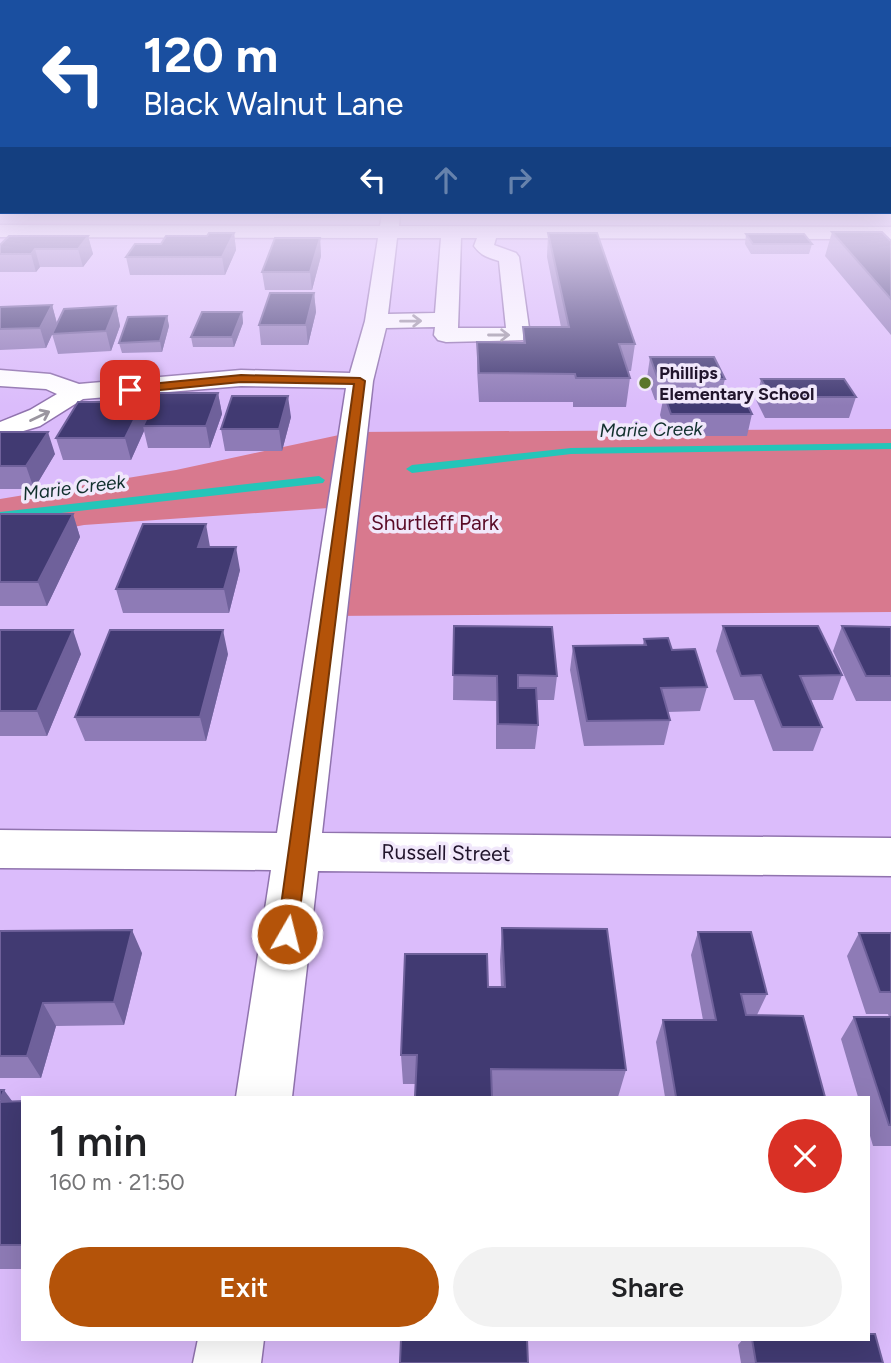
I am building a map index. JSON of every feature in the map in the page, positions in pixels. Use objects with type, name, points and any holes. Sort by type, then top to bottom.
[{"type":"street","points":[[264,1096],[360,381],[376,321],[382,279]]},
{"type":"street","points":[[448,279],[446,335],[518,335],[511,279]]},
{"type":"street","points":[[376,321],[446,320]]},
{"type":"street","points":[[0,378],[51,382],[76,392],[241,379],[360,381]]},
{"type":"street","points":[[0,430],[24,424],[56,408],[76,392]]},
{"type":"street","name":"Russell Street","points":[[0,849],[891,857]]},
{"type":"street","points":[[227,1363],[231,1341]]},
{"type":"green space","name":"Shurtleff Park","points":[[891,429],[891,612],[329,616],[343,507],[84,525],[0,541],[0,499],[176,470],[353,432]]},
{"type":"building","points":[[558,279],[613,279],[635,344],[619,344],[630,378],[576,378],[575,374],[479,373],[477,342],[525,343],[523,327],[569,327]]},
{"type":"building","points":[[873,279],[891,279],[891,299]]},
{"type":"building","points":[[270,293],[314,293],[306,325],[259,325]]},
{"type":"building","points":[[52,305],[40,328],[0,329],[0,307]]},
{"type":"building","points":[[116,306],[106,331],[52,334],[64,309]]},
{"type":"building","points":[[202,312],[242,312],[232,337],[191,337]]},
{"type":"building","points":[[167,316],[160,341],[119,343],[128,317]]},
{"type":"building","points":[[650,357],[714,357],[725,379],[658,379]]},
{"type":"building","points":[[761,379],[844,379],[856,397],[771,397]]},
{"type":"building","points":[[159,393],[218,393],[206,426],[143,426]]},
{"type":"building","points":[[664,394],[742,394],[752,414],[671,414]]},
{"type":"building","points":[[232,396],[288,396],[279,429],[221,429]]},
{"type":"building","points":[[78,402],[143,402],[125,438],[56,438]]},
{"type":"building","points":[[0,432],[48,432],[26,466],[0,466]]},
{"type":"building","points":[[0,514],[73,514],[38,582],[0,582]]},
{"type":"building","points":[[143,524],[206,524],[198,547],[236,547],[224,589],[116,589]]},
{"type":"building","points":[[454,626],[552,627],[557,676],[518,675],[518,688],[536,688],[538,725],[498,724],[497,676],[453,675]]},
{"type":"building","points":[[723,626],[818,626],[842,675],[800,676],[822,727],[782,727],[761,675],[741,676]]},
{"type":"building","points":[[842,626],[891,627],[891,676],[866,676]]},
{"type":"building","points":[[0,630],[73,630],[37,711],[0,711]]},
{"type":"building","points":[[110,630],[223,630],[200,717],[75,717]]},
{"type":"building","points":[[668,638],[672,650],[695,649],[707,687],[661,688],[670,720],[587,721],[573,646],[646,645],[644,639]]},
{"type":"building","points":[[502,928],[607,929],[626,1070],[491,1069],[492,1096],[415,1096],[417,1055],[401,1055],[405,954],[487,954],[488,987],[505,987]]},
{"type":"building","points":[[132,930],[114,1002],[43,1003],[27,1056],[0,1056],[0,931]]},
{"type":"building","points":[[698,932],[751,932],[767,994],[741,994],[746,1015],[803,1016],[825,1096],[676,1096],[663,1020],[716,1020]]},
{"type":"building","points":[[859,933],[891,933],[891,992],[880,992]]},
{"type":"building","points":[[854,1017],[891,1017],[891,1125],[889,1125]]},
{"type":"building","points":[[21,1101],[21,1245],[0,1245],[0,1102]]},
{"type":"building","points":[[870,1334],[875,1334],[883,1363],[756,1363],[752,1341],[870,1341]]},
{"type":"building","points":[[401,1341],[527,1341],[528,1363],[400,1363]]},
{"type":"waterway","name":"Marie Creek","points":[[412,469],[571,451],[891,446]]},
{"type":"waterway","name":"Marie Creek","points":[[0,516],[319,480]]},
{"type":"place","name":"Phillips Elementary School","points":[[645,383]]},
{"type":"route","points":[[130,390],[241,379],[360,381],[287,934]]}]
